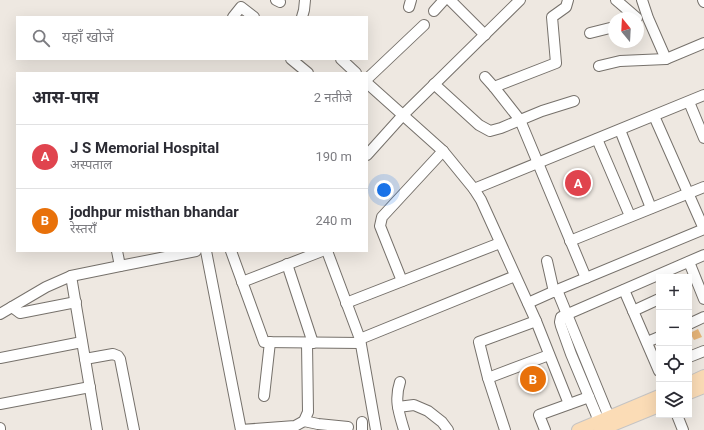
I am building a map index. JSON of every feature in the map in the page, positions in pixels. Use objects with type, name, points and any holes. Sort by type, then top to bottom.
[{"type":"main road","points":[[692,382],[703,380]]},
{"type":"main road","points":[[692,390],[703,380]]},
{"type":"main road","points":[[604,425],[656,398]]},
{"type":"main road","points":[[578,430],[604,425],[656,407]]},
{"type":"street","points":[[302,16],[305,0]]},
{"type":"street","points":[[434,11],[444,0]]},
{"type":"street","points":[[450,0],[485,35]]},
{"type":"street","points":[[368,154],[403,115],[520,0]]},
{"type":"street","points":[[494,87],[556,63],[552,17],[566,6],[568,0]]},
{"type":"street","points":[[616,0],[631,12]]},
{"type":"street","points":[[641,12],[642,0]]},
{"type":"street","points":[[234,16],[241,7],[253,16]]},
{"type":"street","points":[[368,78],[424,25]]},
{"type":"street","points":[[644,25],[666,59]]},
{"type":"street","points":[[590,33],[608,28]]},
{"type":"street","points":[[599,66],[620,61],[666,59],[704,43]]},
{"type":"street","points":[[292,60],[307,72]]},
{"type":"street","points":[[349,61],[355,72]]},
{"type":"street","points":[[485,77],[520,120],[586,278]]},
{"type":"street","points":[[368,84],[443,151],[474,189],[481,200],[536,321],[569,404]]},
{"type":"street","points":[[434,84],[479,125],[490,131],[542,111],[574,101]]},
{"type":"street","points":[[474,189],[704,95]]},
{"type":"street","points":[[688,102],[704,138]]},
{"type":"street","points":[[528,304],[555,291],[704,229],[654,116]]},
{"type":"street","points":[[620,130],[651,208]]},
{"type":"street","points":[[597,139],[630,216]]},
{"type":"street","points":[[402,281],[380,226],[382,217],[443,151]]},
{"type":"street","points":[[570,241],[704,187]]},
{"type":"street","points":[[346,303],[500,243]]},
{"type":"street","points":[[117,252],[120,266]]},
{"type":"street","points":[[0,314],[46,287],[71,276],[191,252]]},
{"type":"street","points":[[206,252],[241,430],[295,426],[304,421],[308,412],[310,343],[287,264]]},
{"type":"street","points":[[231,252],[264,342],[310,343],[360,341],[515,276]]},
{"type":"street","points":[[242,282],[319,252]]},
{"type":"street","points":[[327,252],[360,341],[376,430]]},
{"type":"street","points":[[604,425],[589,397],[571,354],[561,326],[561,317],[704,256]]},
{"type":"street","points":[[547,261],[555,291],[567,314],[604,425]]},
{"type":"street","points":[[689,262],[704,299]]},
{"type":"street","points":[[71,276],[90,388],[95,430]]},
{"type":"street","points":[[624,290],[656,364]]},
{"type":"street","points":[[633,311],[656,300]]},
{"type":"street","points":[[12,307],[20,313],[76,302]]},
{"type":"street","points":[[692,323],[704,317]]},
{"type":"street","points":[[506,430],[488,378],[479,342],[536,321]]},
{"type":"street","points":[[646,342],[656,338]]},
{"type":"street","points":[[0,358],[82,342]]},
{"type":"street","points":[[264,396],[270,342]]},
{"type":"street","points":[[692,356],[704,351]]},
{"type":"street","points":[[85,360],[113,354],[118,356],[120,359],[134,430]]},
{"type":"street","points":[[488,378],[549,355]]},
{"type":"street","points":[[400,382],[397,404],[404,430]]},
{"type":"street","points":[[0,404],[90,388]]},
{"type":"street","points":[[545,430],[539,415],[589,397]]},
{"type":"street","points":[[398,407],[414,405],[428,411],[442,422],[448,430]]},
{"type":"street","points":[[678,418],[683,430]]},
{"type":"street","points":[[304,421],[348,427],[347,430]]},
{"type":"building","points":[[584,176],[589,192],[577,196],[572,181]]},
{"type":"building","points":[[698,329],[702,337],[694,340],[692,332]]},
{"type":"place","name":"J S Memorial Hospital","points":[[578,183]]},
{"type":"place","name":"jodhpur misthan bhandar","points":[[533,379]]}]
